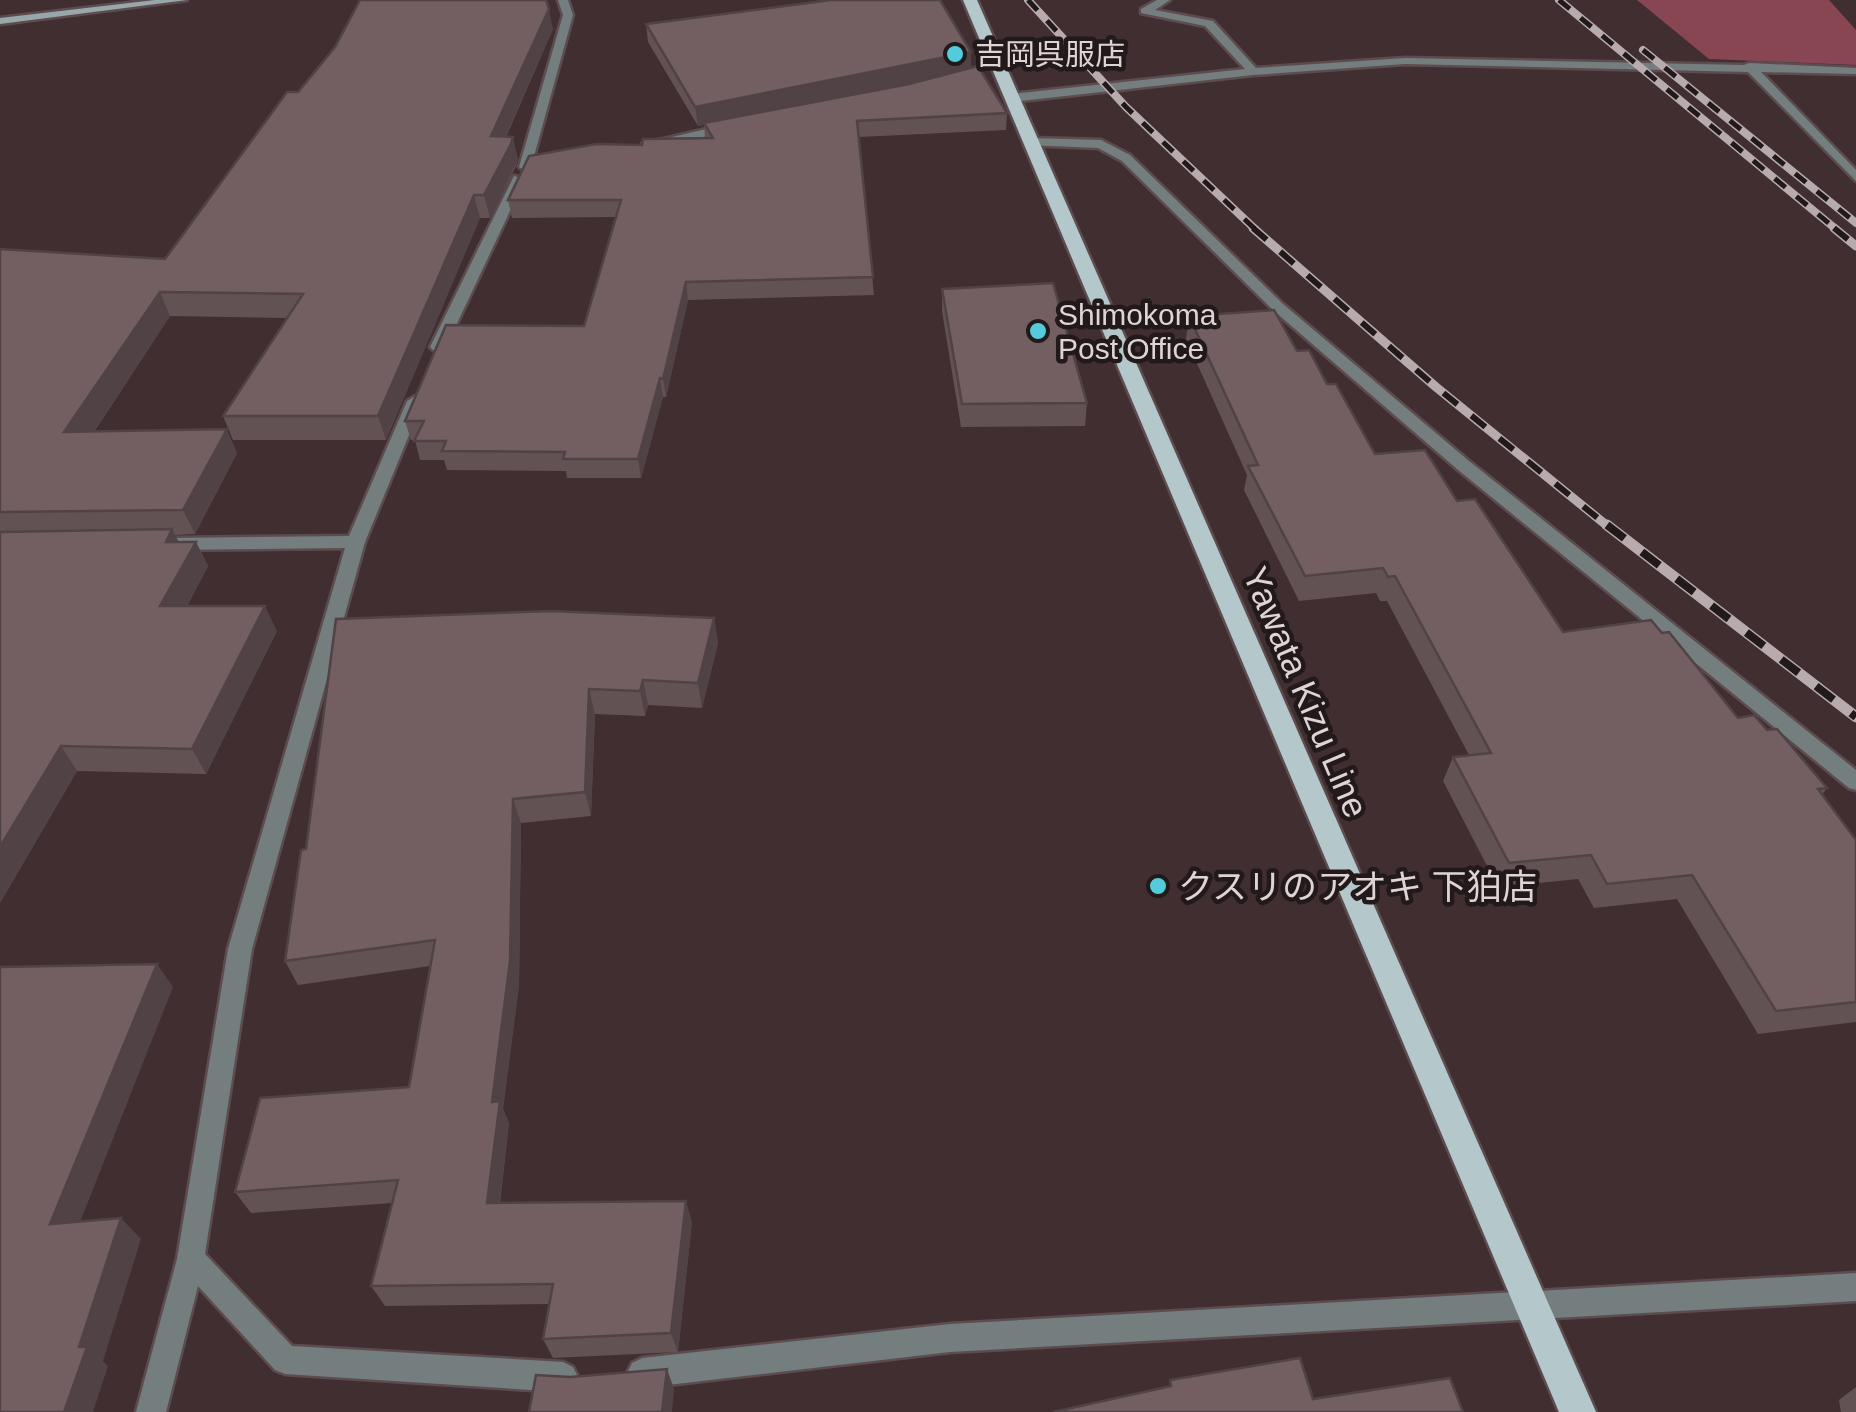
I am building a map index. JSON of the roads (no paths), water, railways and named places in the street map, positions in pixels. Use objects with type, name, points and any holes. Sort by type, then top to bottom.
[{"type":"main road","name":"Yawata Kizu Line","points":[[970,0],[991,72],[1012,98],[1578,1412]]},
{"type":"street","points":[[0,22],[182,0]]},
{"type":"street","points":[[151,1412],[191,1258],[240,949],[356,542],[429,369],[534,165],[568,15],[563,0]]},
{"type":"street","points":[[1165,0],[1145,11],[1209,23],[1253,72]]},
{"type":"street","points":[[1012,98],[1253,72],[1405,61],[1856,71]]},
{"type":"street","points":[[1749,66],[1856,177]]},
{"type":"street","points":[[619,149],[751,124]]},
{"type":"street","points":[[1031,142],[1101,144],[1126,158],[1278,307],[1349,368],[1463,465],[1856,782]]},
{"type":"street","points":[[158,544],[356,542]]},
{"type":"street","points":[[191,1258],[284,1360],[609,1376],[734,1366],[943,1338],[1217,1320],[1534,1308],[1856,1287]]},
{"type":"railway","points":[[1028,0],[1126,107],[1256,230]]},
{"type":"railway","points":[[1559,0],[1837,230]]},
{"type":"railway","points":[[1643,50],[1856,223]]},
{"type":"railway","points":[[1253,228],[1436,387],[1610,528]]},
{"type":"railway","points":[[1834,228],[1856,246]]},
{"type":"railway","points":[[1607,525],[1856,717]]},
{"type":"place","name":"吉岡呉服店","points":[[955,54]]},
{"type":"place","name":"Shimokoma Post Office","points":[[1038,331]]},
{"type":"place","name":"クスリのアオキ 下狛店","points":[[1158,886]]}]
